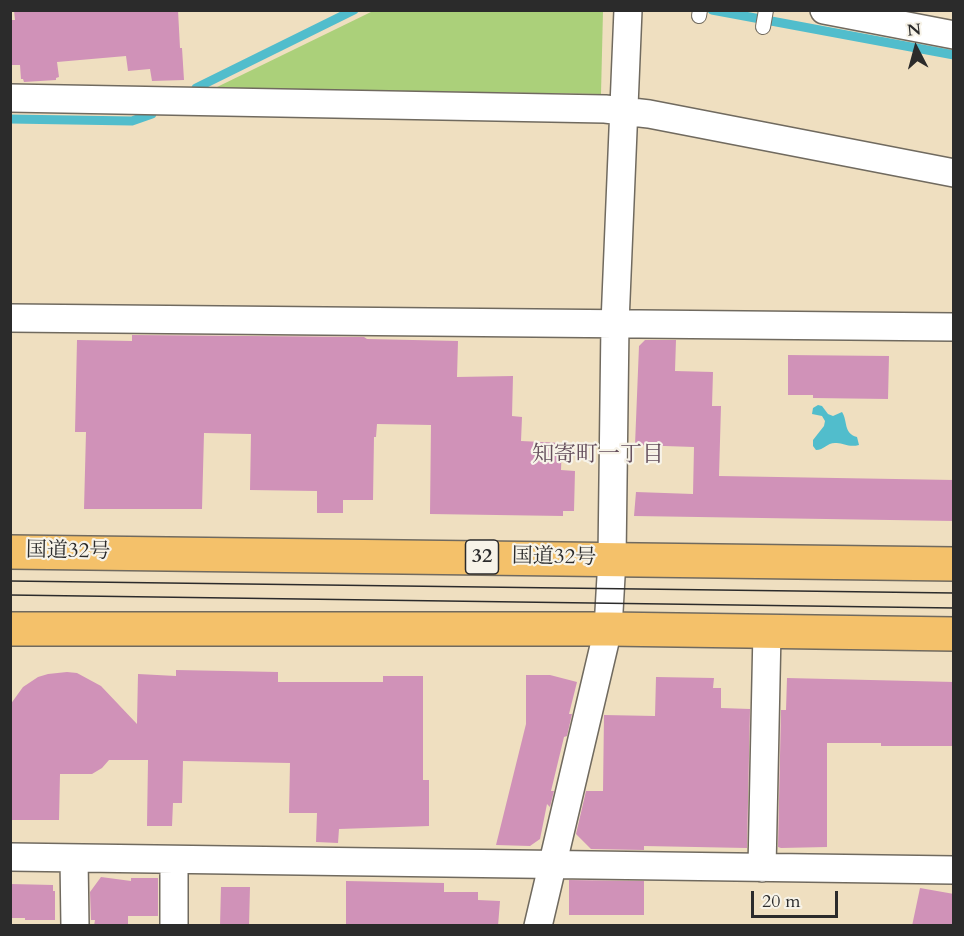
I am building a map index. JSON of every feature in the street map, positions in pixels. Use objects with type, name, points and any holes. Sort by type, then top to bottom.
[{"type":"highway","name":"国道32号","points":[[10,552],[954,564]]},
{"type":"highway","points":[[10,628],[608,629],[954,634]]},
{"type":"street","points":[[538,926],[608,629],[612,558],[615,323],[628,10]]},
{"type":"street","points":[[824,10],[954,35]]},
{"type":"street","points":[[10,98],[605,109],[954,173]]},
{"type":"street","points":[[10,318],[954,327]]},
{"type":"street","points":[[762,868],[767,631]]},
{"type":"street","points":[[10,857],[954,870]]},
{"type":"street","points":[[74,858],[75,926]]},
{"type":"street","points":[[174,860],[174,926]]},
{"type":"lane","points":[[763,27],[766,10]]},
{"type":"green space","points":[[373,11],[603,11],[601,94],[215,88]]},
{"type":"water","points":[[818,405],[833,416],[842,412],[848,430],[857,437],[859,445],[832,443],[816,450],[813,440],[824,426],[825,421],[822,416],[812,414],[813,408]]},
{"type":"building","points":[[14,10],[178,10],[184,80],[152,81],[150,69],[128,71],[126,56],[57,62],[59,77],[56,80],[24,82],[21,79],[20,65],[10,65],[10,20],[15,20]]},
{"type":"building","points":[[132,335],[364,337],[367,339],[458,341],[457,377],[513,376],[512,416],[522,417],[521,441],[562,443],[561,470],[575,471],[574,511],[563,511],[563,516],[430,514],[431,425],[377,424],[376,437],[374,437],[373,500],[343,500],[343,513],[317,513],[317,491],[250,490],[251,434],[204,433],[202,509],[84,509],[86,432],[75,432],[77,340],[132,341]]},
{"type":"building","points":[[645,340],[676,340],[675,371],[713,372],[712,406],[721,406],[719,476],[954,480],[954,521],[634,516],[636,492],[693,494],[694,447],[635,445],[639,346]]},
{"type":"building","points":[[788,355],[889,356],[888,399],[813,398],[813,395],[788,395]]},
{"type":"building","points":[[176,670],[278,672],[278,682],[383,682],[383,676],[423,676],[423,780],[429,780],[429,826],[339,829],[338,843],[316,842],[317,813],[289,813],[290,763],[183,761],[182,803],[173,803],[172,826],[147,826],[148,760],[109,760],[92,774],[60,774],[59,820],[10,820],[10,705],[23,687],[38,677],[48,674],[77,673],[101,686],[137,724],[138,674],[176,676]]},
{"type":"building","points":[[526,675],[550,675],[577,682],[569,714],[572,714],[567,736],[564,737],[551,791],[554,791],[550,807],[547,804],[540,839],[530,846],[496,845],[526,724]]},
{"type":"building","points":[[656,677],[714,678],[713,688],[721,688],[721,708],[750,709],[747,848],[644,846],[644,850],[591,849],[576,834],[586,791],[603,791],[604,715],[655,716]]},
{"type":"building","points":[[787,678],[954,682],[954,746],[827,743],[827,847],[778,847],[781,710],[786,710]]},
{"type":"building","points":[[101,877],[131,881],[131,878],[158,878],[158,916],[128,916],[128,926],[94,926],[95,920],[91,920],[90,892]]},
{"type":"building","points":[[569,880],[644,881],[644,915],[569,915]]},
{"type":"building","points":[[346,881],[444,883],[444,892],[478,892],[478,900],[500,901],[498,926],[346,926]]},
{"type":"building","points":[[10,884],[53,885],[55,920],[10,918]]},
{"type":"building","points":[[221,887],[250,887],[249,926],[220,926]]},
{"type":"building","points":[[920,888],[954,894],[954,926],[912,926]]},
{"type":"waterway","points":[[196,88],[354,10]]},
{"type":"waterway","points":[[712,10],[954,55]]},
{"type":"waterway","points":[[10,119],[132,121],[152,114]]},
{"type":"tram line","points":[[10,581],[954,593]]},
{"type":"tram line","points":[[10,595],[954,608]]},
{"type":"district","name":"知寄町一丁目","points":[[598,456]]}]
